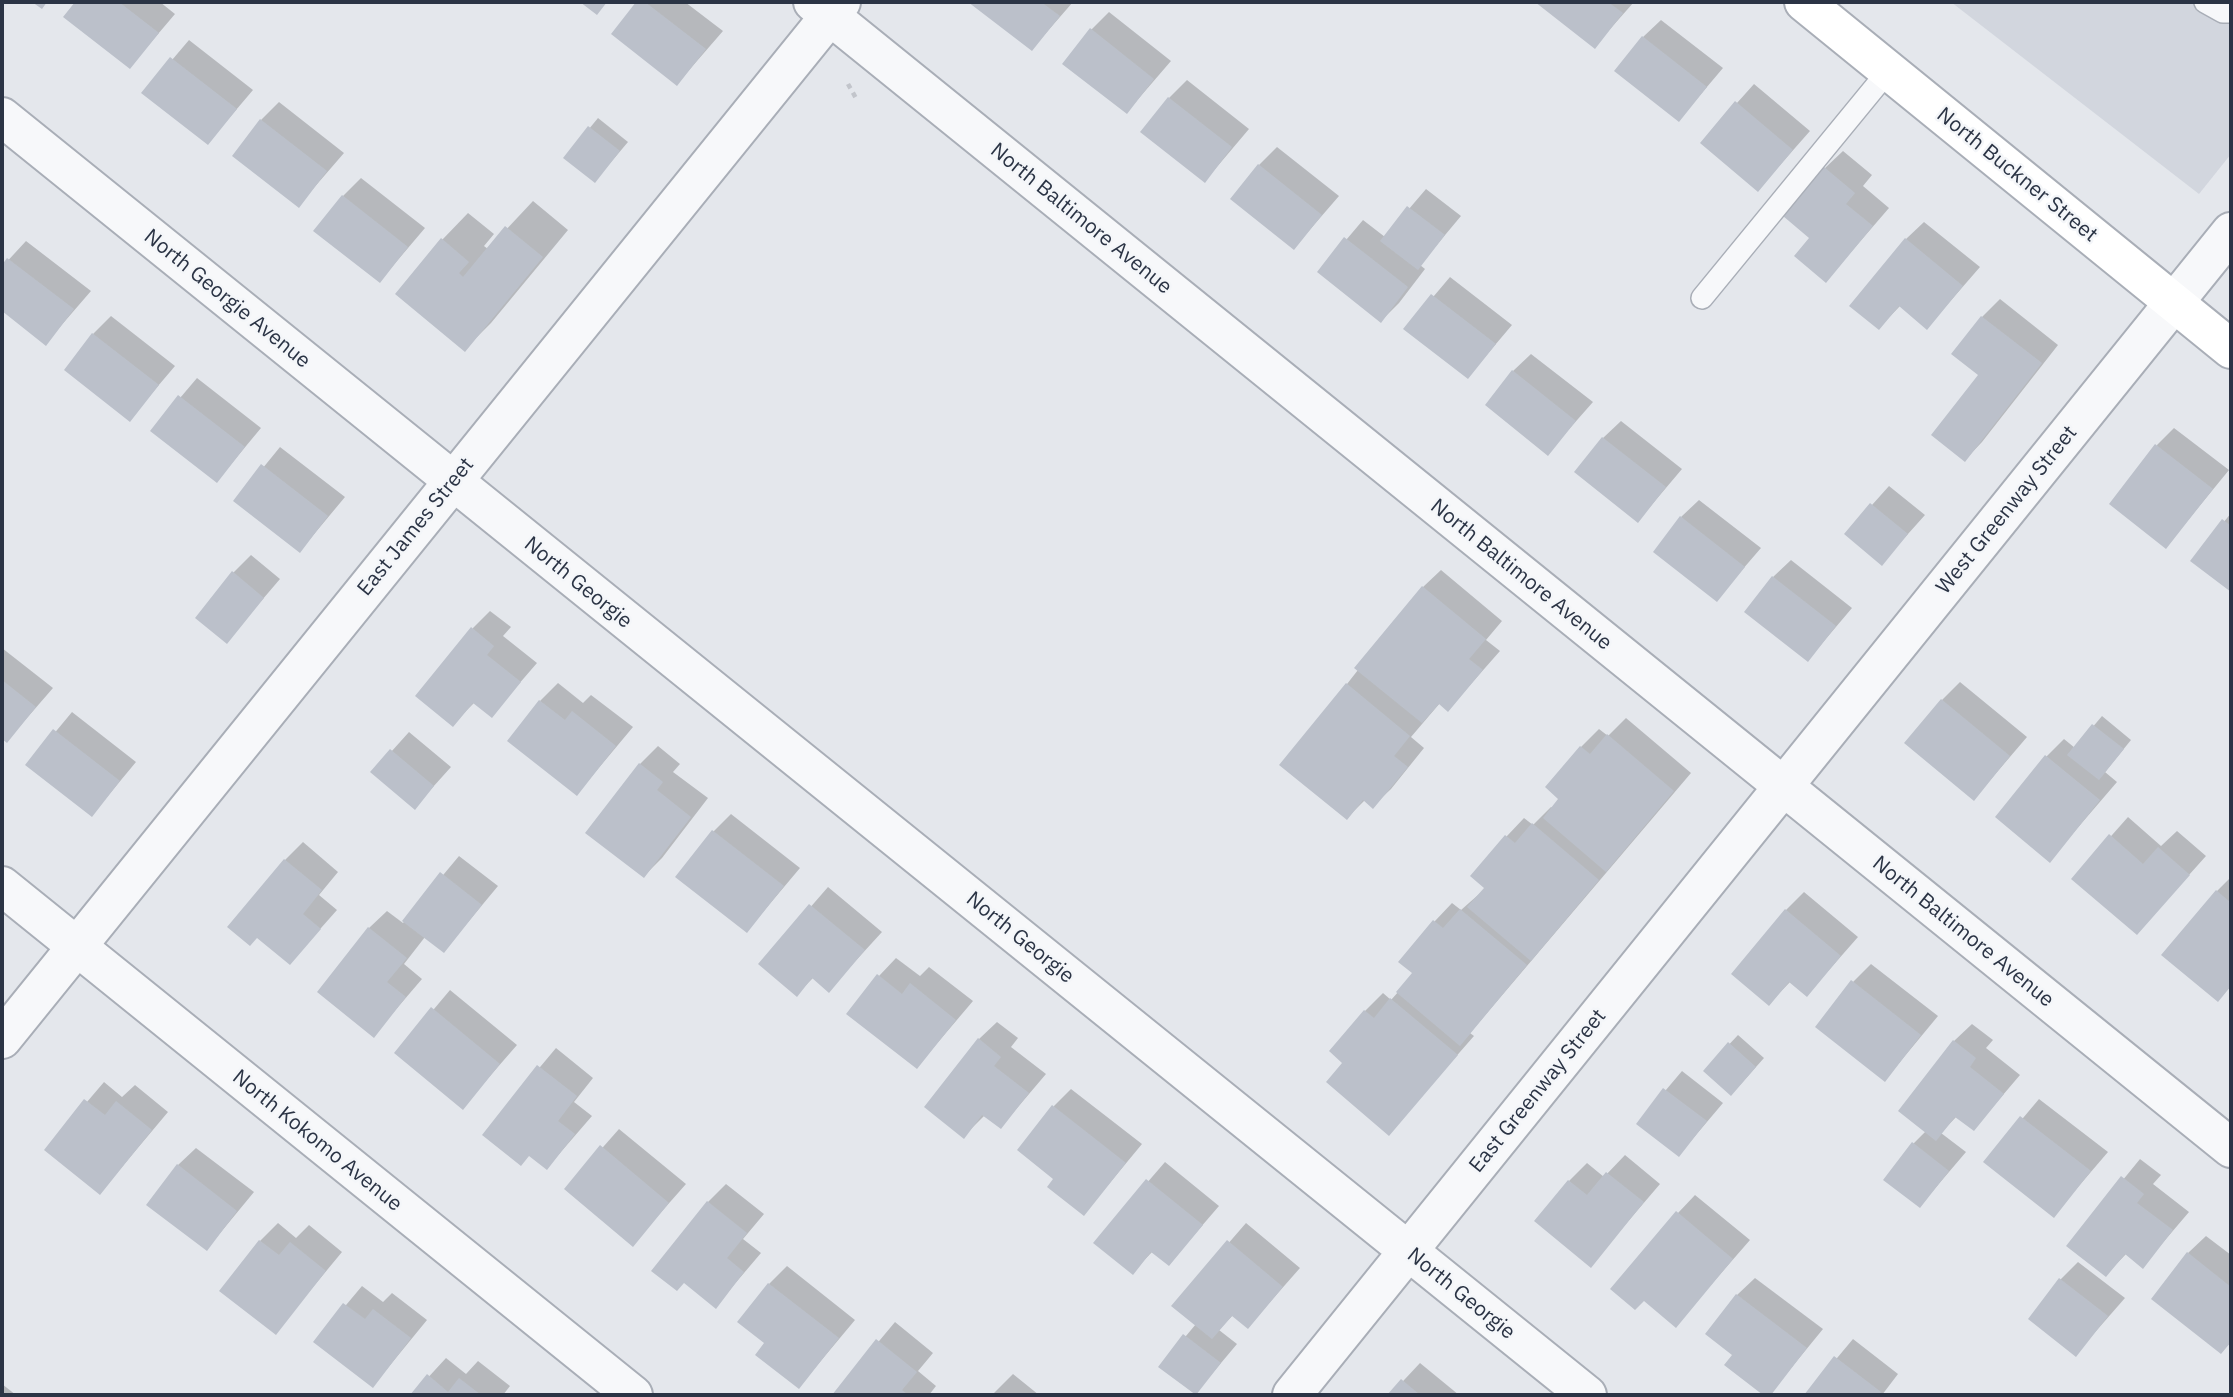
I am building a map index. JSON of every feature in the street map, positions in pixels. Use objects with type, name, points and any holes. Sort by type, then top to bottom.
[{"type":"main road","name":"North Buckner Street","points":[[1804,2],[2231,349]]},
{"type":"street","name":"East James Street","points":[[2,1039],[453,481],[828,6]]},
{"type":"street","name":"North Baltimore Avenue","points":[[828,6],[1783,788],[2231,1148]]},
{"type":"street","name":"North Georgie Avenue","points":[[2,117],[453,481]]},
{"type":"street","name":"West Greenway Street","points":[[1783,788],[2231,232]]},
{"type":"street","name":"North Georgie","points":[[453,481],[1587,1395]]},
{"type":"street","name":"East Greenway Street","points":[[1292,1395],[1783,788]]},
{"type":"street","name":"North Kokomo Avenue","points":[[2,886],[633,1395]]},
{"type":"lane","points":[[2205,2],[2223,12],[2231,12]]},
{"type":"lane","points":[[1702,298],[1889,71]]},
{"type":"path","points":[[843,74],[857,100]]},
{"type":"shaded area","points":[[1951,2],[2231,2],[2231,154],[2199,194]]},
{"type":"building","points":[[32,2],[47,2],[42,9]]},
{"type":"building","points":[[75,2],[119,2],[159,33],[130,69],[63,17]]},
{"type":"building","points":[[580,2],[607,2],[597,15]]},
{"type":"building","points":[[636,2],[645,2],[706,49],[677,86],[611,34]]},
{"type":"building","points":[[968,2],[1041,2],[1060,16],[1032,51]]},
{"type":"building","points":[[1535,2],[1608,2],[1623,13],[1595,49]]},
{"type":"building","points":[[1090,28],[1154,79],[1127,114],[1062,64]]},
{"type":"building","points":[[1642,36],[1707,87],[1679,122],[1614,71]]},
{"type":"building","points":[[170,57],[237,109],[208,145],[141,93]]},
{"type":"building","points":[[1168,97],[1232,147],[1205,183],[1140,132]]},
{"type":"building","points":[[1735,101],[1793,150],[1758,192],[1700,143]]},
{"type":"building","points":[[260,119],[327,171],[299,208],[232,156]]},
{"type":"building","points":[[588,126],[620,151],[595,183],[563,158]]},
{"type":"building","points":[[1258,164],[1322,215],[1294,250],[1230,199]]},
{"type":"building","points":[[1824,167],[1855,193],[1846,204],[1873,226],[1826,283],[1794,256],[1809,238],[1783,216]]},
{"type":"building","points":[[342,195],[408,247],[380,283],[313,231]]},
{"type":"building","points":[[1407,206],[1445,235],[1418,270],[1380,241]]},
{"type":"building","points":[[505,226],[543,257],[465,352],[395,294],[441,238],[469,262],[459,273],[463,277]]},
{"type":"building","points":[[1344,237],[1408,287],[1381,323],[1317,272]]},
{"type":"building","points":[[1905,238],[1963,286],[1927,330],[1899,306],[1879,330],[1849,306]]},
{"type":"building","points":[[7,258],[74,309],[46,346],[2,311],[2,265]]},
{"type":"building","points":[[1431,294],[1496,344],[1468,379],[1403,329]]},
{"type":"building","points":[[1981,316],[2042,363],[1965,462],[1931,435],[1978,375],[1951,354]]},
{"type":"building","points":[[92,333],[159,385],[130,422],[64,370]]},
{"type":"building","points":[[1512,370],[1576,421],[1548,456],[1485,405]]},
{"type":"building","points":[[178,395],[245,447],[217,483],[150,431]]},
{"type":"building","points":[[1602,437],[1666,487],[1638,523],[1574,472]]},
{"type":"building","points":[[2155,444],[2213,489],[2166,549],[2109,504]]},
{"type":"building","points":[[261,464],[328,516],[300,553],[233,501]]},
{"type":"building","points":[[1870,503],[1908,534],[1882,566],[1844,534]]},
{"type":"building","points":[[1680,516],[1745,567],[1717,602],[1653,552]]},
{"type":"building","points":[[2222,519],[2231,526],[2231,592],[2190,561]]},
{"type":"building","points":[[232,571],[264,598],[227,644],[195,618]]},
{"type":"building","points":[[1772,576],[1836,626],[1808,662],[1744,612]]},
{"type":"building","points":[[1422,586],[1486,639],[1469,659],[1483,670],[1448,712],[1439,704],[1422,723],[1354,668]]},
{"type":"building","points":[[471,627],[494,646],[487,655],[521,682],[492,718],[473,703],[453,727],[415,696]]},
{"type":"building","points":[[2,680],[36,707],[7,743],[2,739]]},
{"type":"building","points":[[1346,683],[1410,736],[1394,756],[1408,767],[1373,809],[1363,800],[1347,820],[1279,765]]},
{"type":"building","points":[[1941,699],[2010,756],[1974,801],[1904,743]]},
{"type":"building","points":[[539,700],[565,720],[572,711],[616,746],[577,796],[507,741]]},
{"type":"building","points":[[2092,724],[2124,749],[2099,780],[2067,755]]},
{"type":"building","points":[[53,729],[120,781],[92,817],[25,765]]},
{"type":"building","points":[[1607,734],[1674,791],[1606,872],[1543,818],[1558,799],[1545,787],[1580,746],[1590,754]]},
{"type":"building","points":[[390,749],[434,786],[415,810],[370,772]]},
{"type":"building","points":[[2045,755],[2100,800],[2050,863],[1995,817]]},
{"type":"building","points":[[639,763],[663,782],[657,790],[691,817],[644,878],[585,833]]},
{"type":"building","points":[[1532,823],[1599,880],[1531,961],[1467,907],[1484,888],[1470,876],[1505,835],[1515,843]]},
{"type":"building","points":[[712,830],[784,886],[747,933],[675,877]]},
{"type":"building","points":[[2109,834],[2143,864],[2158,847],[2190,875],[2137,935],[2071,879]]},
{"type":"building","points":[[284,859],[322,890],[303,914],[321,929],[290,965],[257,938],[250,946],[227,927]]},
{"type":"building","points":[[440,872],[482,905],[444,953],[402,921]]},
{"type":"building","points":[[2216,890],[2231,903],[2231,986],[2218,1002],[2161,955]]},
{"type":"building","points":[[809,904],[865,950],[829,993],[812,978],[797,997],[758,964]]},
{"type":"building","points":[[1460,909],[1527,965],[1460,1046],[1396,992],[1412,973],[1398,962],[1433,920],[1443,928]]},
{"type":"building","points":[[1785,909],[1841,956],[1807,997],[1789,982],[1769,1006],[1731,974]]},
{"type":"building","points":[[368,927],[407,958],[387,982],[406,997],[374,1038],[317,992]]},
{"type":"building","points":[[877,974],[902,994],[910,983],[956,1020],[917,1069],[846,1014]]},
{"type":"building","points":[[1851,980],[1921,1035],[1885,1082],[1815,1027]]},
{"type":"building","points":[[1390,998],[1458,1055],[1389,1136],[1326,1082],[1342,1063],[1329,1051],[1364,1010],[1374,1018]]},
{"type":"building","points":[[431,1007],[500,1064],[463,1110],[394,1053]]},
{"type":"building","points":[[978,1038],[1001,1057],[994,1066],[1029,1093],[1001,1129],[982,1115],[964,1139],[924,1107]]},
{"type":"building","points":[[1953,1040],[1976,1058],[1970,1067],[2004,1094],[1974,1131],[1955,1117],[1936,1141],[1898,1111]]},
{"type":"building","points":[[1728,1042],[1756,1067],[1731,1096],[1703,1071]]},
{"type":"building","points":[[537,1065],[577,1096],[558,1121],[575,1134],[547,1170],[529,1156],[521,1166],[482,1135]]},
{"type":"building","points":[[1663,1088],[1707,1121],[1679,1157],[1636,1124]]},
{"type":"building","points":[[84,1099],[105,1115],[116,1101],[152,1130],[100,1195],[44,1150]]},
{"type":"building","points":[[1052,1105],[1126,1163],[1084,1216],[1047,1187],[1053,1179],[1017,1150]]},
{"type":"building","points":[[2020,1116],[2091,1171],[2054,1218],[1983,1162]]},
{"type":"building","points":[[1912,1142],[1949,1171],[1920,1208],[1883,1180]]},
{"type":"building","points":[[600,1145],[669,1203],[633,1247],[564,1189]]},
{"type":"building","points":[[177,1164],[237,1211],[207,1251],[146,1205]]},
{"type":"building","points":[[1606,1172],[1644,1202],[1591,1268],[1534,1221],[1568,1180],[1587,1195]]},
{"type":"building","points":[[2121,1176],[2144,1194],[2137,1203],[2173,1230],[2143,1269],[2125,1254],[2106,1277],[2066,1246]]},
{"type":"building","points":[[1146,1179],[1203,1225],[1169,1266],[1151,1252],[1133,1275],[1093,1243]]},
{"type":"building","points":[[707,1201],[747,1233],[727,1258],[744,1272],[716,1309],[684,1283],[677,1291],[651,1271]]},
{"type":"building","points":[[1676,1211],[1733,1259],[1676,1328],[1644,1301],[1635,1310],[1610,1289]]},
{"type":"building","points":[[259,1240],[279,1255],[290,1242],[326,1271],[276,1335],[219,1291]]},
{"type":"building","points":[[1227,1240],[1283,1287],[1248,1329],[1232,1316],[1212,1339],[1171,1306]]},
{"type":"building","points":[[2187,1252],[2231,1287],[2231,1342],[2221,1354],[2151,1299]]},
{"type":"building","points":[[2059,1278],[2108,1316],[2076,1357],[2028,1319]]},
{"type":"building","points":[[768,1283],[839,1338],[799,1389],[755,1355],[764,1343],[737,1322]]},
{"type":"building","points":[[1736,1294],[1807,1348],[1771,1395],[1763,1395],[1724,1365],[1732,1355],[1705,1334]]},
{"type":"building","points":[[343,1303],[365,1319],[373,1309],[411,1338],[373,1388],[313,1342]]},
{"type":"building","points":[[1183,1334],[1221,1363],[1196,1395],[1158,1367]]},
{"type":"building","points":[[876,1339],[917,1372],[902,1390],[908,1395],[832,1395]]},
{"type":"building","points":[[1834,1356],[1881,1392],[1879,1395],[1804,1395]]},
{"type":"building","points":[[427,1374],[448,1392],[459,1378],[481,1395],[410,1395]]},
{"type":"building","points":[[1401,1379],[1420,1395],[1387,1395]]}]
